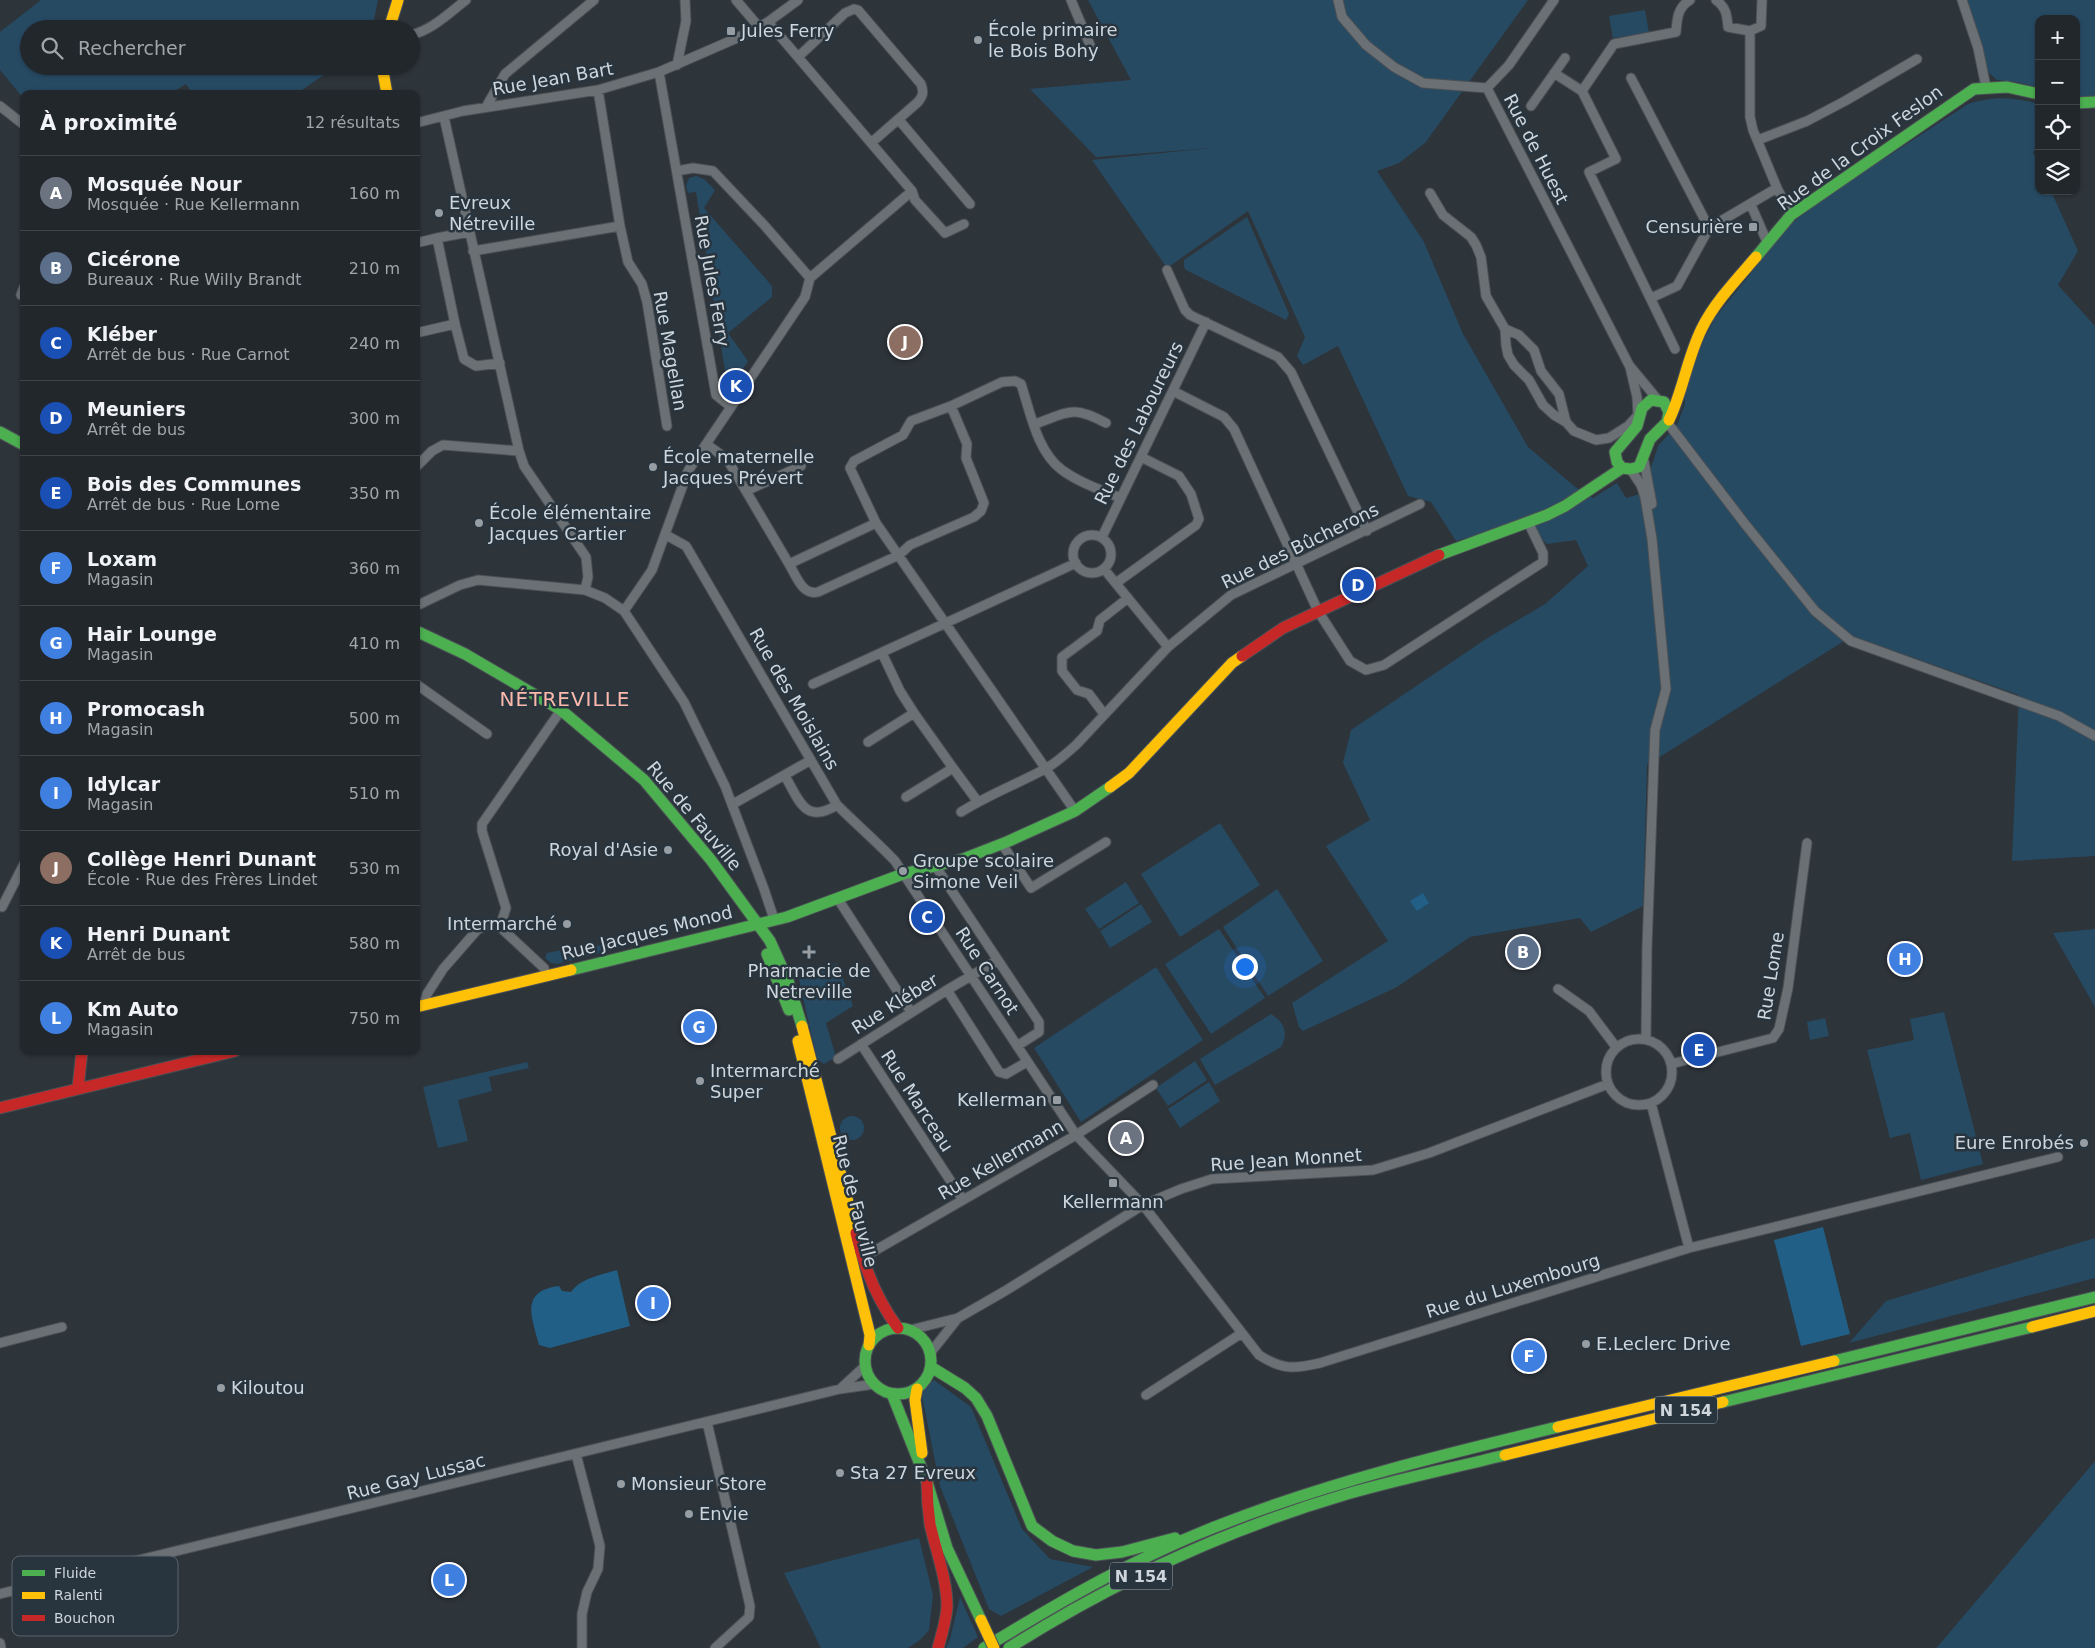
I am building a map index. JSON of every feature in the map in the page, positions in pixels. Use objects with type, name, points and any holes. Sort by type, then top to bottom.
[{"type":"main road","points":[[392,20],[398,0]]},
{"type":"main road","points":[[384,75],[386,90]]},
{"type":"main road","points":[[1986,87],[2019,88],[2035,93]]},
{"type":"main road","name":"Rue de la Croix Feslon","points":[[1668,422],[1676,405],[1684,375],[1702,328],[1722,297],[1766,242],[1791,215],[1960,98],[1974,90],[1986,87]]},
{"type":"main road","points":[[2080,103],[2095,102]]},
{"type":"main road","name":"Rue de la Croix Feslon","points":[[1638,415],[1644,404],[1651,400],[1666,398],[1684,375]]},
{"type":"main road","points":[[1644,461],[1648,440],[1668,422],[1669,412],[1664,402],[1658,400]]},
{"type":"main road","points":[[1626,469],[1616,463],[1615,454],[1618,447],[1636,429],[1638,415]]},
{"type":"main road","points":[[0,432],[20,443]]},
{"type":"main road","name":"Rue Jacques Monod","points":[[420,1006],[757,924],[838,899],[903,874],[936,867],[1002,844],[1076,811],[1128,773],[1232,663],[1284,628],[1428,559],[1528,522],[1565,506],[1626,469],[1638,468],[1644,461]]},
{"type":"main road","name":"Rue de Fauville","points":[[420,633],[465,654],[561,710],[644,780],[711,860],[757,924],[772,946],[788,981],[800,1016],[862,1258],[885,1310],[898,1328]]},
{"type":"main road","name":"Rue de Fauville","points":[[757,924],[792,1016],[870,1335],[869,1345]]},
{"type":"main road","points":[[78,1088],[82,1055]]},
{"type":"main road","points":[[0,1108],[218,1055]]},
{"type":"main road","name":"N 154","points":[[984,1648],[1097,1582],[1194,1535],[1282,1502],[1379,1472],[2095,1297]]},
{"type":"main road","name":"N 154","points":[[1009,1648],[1076,1608],[1169,1562],[1279,1516],[1347,1494],[2095,1311]]},
{"type":"main road","points":[[898,1328],[910,1330],[919,1335],[926,1343],[930,1352],[931,1367],[928,1376],[917,1389],[909,1393],[892,1394],[874,1384],[868,1376],[865,1366],[866,1355],[869,1345],[881,1332],[898,1328]]},
{"type":"main road","points":[[931,1367],[965,1388],[976,1398],[987,1416],[1032,1526],[1058,1547],[1078,1553],[1100,1555],[1119,1552],[1159,1540],[1194,1535]]},
{"type":"main road","points":[[917,1389],[915,1400],[917,1424],[927,1482],[925,1498],[941,1566],[946,1600],[944,1632],[938,1648]]},
{"type":"main road","points":[[892,1394],[927,1482],[947,1548],[994,1648]]},
{"type":"street","points":[[420,33],[440,21],[466,0]]},
{"type":"street","points":[[486,107],[505,74],[594,0]]},
{"type":"street","points":[[677,65],[686,21],[685,0]]},
{"type":"street","points":[[736,0],[759,27]]},
{"type":"street","name":"Rue Jean Bart","points":[[420,122],[444,118],[463,111],[598,90],[659,72],[759,27],[798,0]]},
{"type":"street","points":[[1071,0],[1090,45]]},
{"type":"street","name":"Rue de Huest","points":[[1338,0],[1342,17],[1366,44],[1394,67],[1423,84],[1487,88],[1629,365],[1658,400]]},
{"type":"street","points":[[1487,88],[1509,65],[1554,0]]},
{"type":"street","points":[[1582,91],[1614,44],[1676,32],[1677,18],[1682,5],[1690,0]]},
{"type":"street","points":[[1716,0],[1723,5],[1728,27],[1750,30],[1761,26],[1762,0]]},
{"type":"street","points":[[1962,0],[1978,48],[1986,87]]},
{"type":"street","points":[[798,57],[845,13],[854,9],[858,10],[921,84],[923,90],[918,102],[871,143]]},
{"type":"street","points":[[768,22],[912,192],[915,200],[945,233],[964,224]]},
{"type":"street","points":[[1750,30],[1750,117],[1777,188],[1791,215]]},
{"type":"street","points":[[1532,106],[1565,58]]},
{"type":"street","points":[[1758,140],[1814,117],[1917,59]]},
{"type":"street","name":"Rue Jules Ferry","points":[[659,72],[716,396],[731,407]]},
{"type":"street","points":[[1554,72],[1582,91],[1616,159],[1589,172],[1676,349]]},
{"type":"street","points":[[1631,78],[1709,228]]},
{"type":"street","name":"Rue Magellan","points":[[598,90],[620,226],[628,262],[642,284],[647,302],[667,426]]},
{"type":"street","points":[[0,106],[20,122]]},
{"type":"street","points":[[444,118],[519,451],[524,466],[586,557],[588,577],[585,590]]},
{"type":"street","points":[[899,120],[970,204]]},
{"type":"street","points":[[677,171],[693,168],[713,171],[765,226],[810,278]]},
{"type":"street","points":[[1651,298],[1677,286],[1709,228],[1777,188]]},
{"type":"street","points":[[624,611],[652,570],[688,471],[804,297],[810,278],[912,192]]},
{"type":"street","points":[[1430,193],[1443,215],[1470,237],[1476,245],[1481,257],[1486,296],[1505,329],[1508,355],[1529,380],[1543,405],[1554,415],[1566,422],[1574,431],[1596,440],[1609,438],[1628,426],[1638,415]]},
{"type":"street","points":[[1751,205],[1766,242]]},
{"type":"street","points":[[473,251],[620,226]]},
{"type":"street","points":[[420,242],[469,232]]},
{"type":"street","points":[[437,238],[464,359],[476,366],[500,363]]},
{"type":"street","points":[[1167,270],[1185,310],[1190,315],[1278,358],[1291,372],[1367,531]]},
{"type":"street","name":"Rue des Laboureurs","points":[[1102,537],[1206,322]]},
{"type":"street","points":[[420,332],[455,324]]},
{"type":"street","points":[[1505,329],[1519,335],[1534,350],[1541,371],[1559,394],[1566,422]]},
{"type":"street","name":"Rue de Huest","points":[[1629,365],[1637,397],[1638,415]]},
{"type":"street","points":[[1076,811],[876,523],[850,468],[854,461],[902,434],[911,421],[951,406],[1002,382],[1015,381],[1020,384],[1034,424],[1049,456],[1061,469],[1087,484],[1121,498]]},
{"type":"street","points":[[1172,391],[1224,417],[1234,429],[1318,611],[1350,661],[1366,670],[1384,664],[1543,562],[1543,553],[1528,522]]},
{"type":"street","points":[[706,444],[727,459],[805,590],[812,593],[899,555],[910,545],[974,517],[981,511],[984,503],[966,458],[967,444],[951,406]]},
{"type":"street","points":[[1034,424],[1073,411],[1087,412],[1106,423]]},
{"type":"street","points":[[1668,422],[1745,524],[1815,611],[1851,641],[2059,716],[2095,736]]},
{"type":"street","points":[[1602,440],[1615,454]]},
{"type":"street","points":[[420,463],[432,451],[443,446],[519,451]]},
{"type":"street","points":[[1116,583],[1196,525],[1199,519],[1191,494],[1179,476],[1141,457]]},
{"type":"street","points":[[1644,461],[1653,513],[1652,539]]},
{"type":"street","points":[[746,491],[800,466]]},
{"type":"street","points":[[1626,469],[1641,485],[1645,497],[1652,539],[1666,689],[1655,730],[1647,948],[1646,1039]]},
{"type":"street","name":"Rue des Bûcherons","points":[[962,812],[1046,768],[1076,746],[1168,647],[1231,595],[1420,504]]},
{"type":"street","points":[[789,564],[876,523]]},
{"type":"street","name":"Rue des Moislains","points":[[666,535],[686,546],[837,805],[860,829],[880,845],[895,861],[903,874]]},
{"type":"street","points":[[1090,535],[1102,537],[1107,541],[1111,552],[1108,564],[1104,569],[1094,573],[1084,570],[1076,563],[1074,551],[1079,540],[1090,535]]},
{"type":"street","points":[[813,684],[1076,563]]},
{"type":"street","points":[[1104,569],[1168,647]]},
{"type":"street","points":[[420,604],[460,585],[478,580],[585,590],[605,598],[624,611],[684,702],[733,804],[774,919]]},
{"type":"street","points":[[1104,714],[1089,694],[1077,690],[1062,671],[1062,658],[1097,631],[1100,620],[1128,598]]},
{"type":"street","points":[[882,652],[900,692],[978,802]]},
{"type":"street","points":[[420,687],[487,734]]},
{"type":"street","points":[[500,926],[506,908],[482,831],[482,824],[561,710]]},
{"type":"street","points":[[868,742],[914,713]]},
{"type":"street","points":[[733,804],[811,760]]},
{"type":"street","points":[[906,797],[953,768]]},
{"type":"street","points":[[785,776],[802,807],[808,811],[816,813],[837,805]]},
{"type":"street","points":[[1002,844],[1032,888],[1106,842]]},
{"type":"street","name":"Rue Lome","points":[[1671,1064],[1773,1038],[1780,1029],[1788,988],[1807,843]]},
{"type":"street","points":[[936,867],[1040,1027],[1039,1032],[1017,1046]]},
{"type":"street","points":[[2,907],[20,872]]},
{"type":"street","name":"Rue Carnot","points":[[903,874],[1076,1135]]},
{"type":"street","points":[[838,899],[911,1012]]},
{"type":"street","name":"Rue Jacques Monod","points":[[420,1006],[443,969],[478,929],[489,925],[500,926],[544,968],[546,976]]},
{"type":"street","name":"Rue Kléber","points":[[838,1059],[911,1012],[998,960]]},
{"type":"street","points":[[1558,989],[1589,1011],[1616,1047]]},
{"type":"street","points":[[947,990],[999,1072],[1006,1074],[1026,1062]]},
{"type":"street","points":[[1633,1038],[1646,1039],[1664,1050],[1671,1064],[1672,1074],[1665,1092],[1651,1103],[1639,1105],[1620,1099],[1608,1084],[1607,1060],[1616,1047],[1633,1038]]},
{"type":"street","name":"Rue Marceau","points":[[861,1044],[963,1200]]},
{"type":"street","name":"Rue Jean Monnet","points":[[910,1330],[958,1318],[1143,1205],[1181,1188],[1212,1179],[1373,1170],[1400,1163],[1608,1084]]},
{"type":"street","name":"Rue Kellermann","points":[[862,1258],[1076,1135],[1153,1085]]},
{"type":"street","points":[[1651,1103],[1690,1248]]},
{"type":"street","name":"Rue du Luxembourg","points":[[1076,1135],[1143,1205],[1259,1355],[1274,1365],[1297,1368],[1320,1363],[1690,1248],[2058,1157]]},
{"type":"street","name":"Rue Jean Monnet","points":[[930,1352],[958,1318]]},
{"type":"street","points":[[0,1343],[62,1327]]},
{"type":"street","points":[[1146,1394],[1242,1333]]},
{"type":"street","name":"Rue Gay Lussac","points":[[840,1389],[865,1366]]},
{"type":"street","name":"Rue Gay Lussac","points":[[156,1556],[840,1389],[874,1384]]},
{"type":"street","points":[[707,1422],[750,1606],[749,1617],[715,1648]]},
{"type":"street","points":[[576,1454],[600,1546],[598,1570],[587,1592],[582,1614],[582,1648]]},
{"type":"street","points":[[0,1643],[1,1648]]},
{"type":"shaded area","points":[[41,0],[378,0],[374,20],[20,20],[20,75],[324,75],[302,90],[190,90],[186,84],[176,90],[20,90],[20,94],[0,70],[0,32]]},
{"type":"shaded area","points":[[1088,0],[1528,0],[1425,143],[1399,163],[1377,171],[1424,242],[1463,334],[1528,447],[1574,486],[1593,498],[1617,483],[1626,498],[1654,490],[1649,474],[1658,446],[1677,425],[1685,404],[1684,389],[1698,351],[1715,318],[1787,228],[1810,207],[1968,104],[2004,98],[2035,103],[2035,150],[2033,152],[2035,156],[2035,195],[2053,195],[2078,251],[2058,285],[2095,326],[2095,856],[2012,861],[2019,695],[1852,636],[1647,765],[1643,906],[1591,932],[1580,918],[1470,937],[1397,987],[1303,1031],[1299,1027],[1292,1003],[1388,941],[1326,846],[1370,820],[1343,763],[1351,730],[1486,639],[1545,604],[1588,566],[1576,540],[1547,544],[1532,530],[1528,520],[1456,541],[1431,502],[1408,496],[1338,346],[1303,365],[1297,356],[1305,337],[1248,211],[1167,268],[1092,160],[1212,148],[1096,157],[1030,89],[1131,80]]},
{"type":"shaded area","points":[[1956,0],[2095,0],[2095,98],[2080,99],[2080,15],[2035,15],[2035,86],[1997,80],[1987,71]]},
{"type":"shaded area","points":[[1645,10],[1649,33],[1613,38],[1609,16]]},
{"type":"shaded area","points":[[696,176],[704,179],[715,190],[704,208],[772,286],[772,297],[728,333],[748,361],[726,397],[721,392],[719,385],[727,383],[696,192],[688,193],[686,186],[689,178]]},
{"type":"shaded area","points":[[1247,217],[1289,314],[1286,320],[1186,270],[1184,267],[1184,260]]},
{"type":"shaded area","points":[[1220,823],[1260,885],[1180,937],[1141,874]]},
{"type":"shaded area","points":[[1126,882],[1139,903],[1099,929],[1085,909]]},
{"type":"shaded area","points":[[1277,889],[1323,961],[1268,996],[1223,927]]},
{"type":"shaded area","points":[[1423,893],[1429,903],[1417,911],[1410,901]]},
{"type":"shaded area","points":[[1141,904],[1152,922],[1110,948],[1100,931]]},
{"type":"shaded area","points":[[1219,929],[1265,998],[1211,1034],[1165,964]]},
{"type":"shaded area","points":[[2095,929],[2095,1007],[2053,933]]},
{"type":"shaded area","points":[[606,944],[613,950],[557,964],[551,963],[545,958],[547,953],[567,949],[575,951]]},
{"type":"shaded area","points":[[837,963],[853,1006],[826,1023],[836,1057],[824,1064],[817,1059],[799,980]]},
{"type":"shaded area","points":[[1156,967],[1203,1040],[1081,1122],[1034,1048]]},
{"type":"shaded area","points":[[1944,1012],[1983,1164],[1921,1180],[1910,1133],[1890,1138],[1867,1050],[1914,1040],[1910,1019]]},
{"type":"shaded area","points":[[1271,1014],[1284,1028],[1285,1037],[1281,1047],[1215,1085],[1200,1059]]},
{"type":"shaded area","points":[[1825,1018],[1829,1036],[1810,1040],[1807,1022]]},
{"type":"shaded area","points":[[1195,1061],[1207,1080],[1168,1106],[1156,1088]]},
{"type":"shaded area","points":[[527,1062],[529,1068],[489,1077],[492,1091],[458,1100],[468,1141],[438,1148],[423,1087]]},
{"type":"shaded area","points":[[1209,1082],[1220,1101],[1180,1128],[1168,1109]]},
{"type":"shaded area","points":[[852,1116],[860,1120],[864,1128],[860,1136],[852,1140],[844,1136],[840,1128],[844,1120]]},
{"type":"shaded area","points":[[1823,1227],[1850,1334],[1801,1346],[1774,1240]]},
{"type":"shaded area","points":[[2095,1238],[2095,1278],[1849,1343],[1886,1301]]},
{"type":"shaded area","points":[[617,1270],[630,1326],[550,1348],[539,1345],[531,1307],[533,1300],[538,1294],[546,1289],[559,1286],[562,1291],[571,1292],[586,1280]]},
{"type":"shaded area","points":[[934,1380],[971,1407],[1022,1529],[1050,1559],[1093,1567],[1001,1616],[989,1609],[940,1486],[921,1391]]},
{"type":"shaded area","points":[[2095,1461],[2095,1648],[1936,1648],[1939,1645]]},
{"type":"shaded area","points":[[919,1538],[933,1595],[929,1630],[920,1640],[908,1648],[821,1648],[784,1573]]},
{"type":"shaded area","points":[[960,1597],[978,1637],[963,1648],[946,1648],[950,1639]]},
{"type":"traffic: fast","points":[[1756,257],[1791,215],[1974,89],[2007,87],[2035,93]]},
{"type":"traffic: fast","points":[[2080,103],[2095,102]]},
{"type":"traffic: fast","points":[[1439,555],[1547,515],[1565,506],[1622,468],[1639,467],[1650,439],[1667,422],[1669,412],[1664,402],[1651,400],[1642,408],[1637,426],[1615,452],[1617,462],[1622,468]]},
{"type":"traffic: fast","points":[[0,432],[20,443]]},
{"type":"traffic: fast","points":[[420,633],[465,654],[561,710],[644,780],[711,860],[770,941],[788,981],[802,1026]]},
{"type":"traffic: fast","points":[[571,970],[787,917],[903,874],[963,859],[1009,841],[1075,811],[1110,787]]},
{"type":"traffic: fast","points":[[767,954],[789,1010]]},
{"type":"traffic: fast","points":[[1834,1361],[2095,1297]]},
{"type":"traffic: fast","points":[[1723,1402],[2032,1327]]},
{"type":"traffic: fast","points":[[898,1328],[911,1330],[926,1343],[929,1348],[931,1361],[929,1374],[916,1389],[911,1392],[898,1394],[885,1392],[870,1379],[867,1374],[865,1361],[867,1348],[880,1333],[885,1330],[898,1328]]},
{"type":"traffic: fast","points":[[931,1367],[965,1388],[976,1398],[987,1416],[1032,1526],[1052,1541],[1073,1551],[1096,1555],[1122,1552],[1175,1538]]},
{"type":"traffic: fast","points":[[892,1394],[927,1482],[947,1548],[981,1620]]},
{"type":"traffic: fast","points":[[984,1648],[1042,1613],[1132,1564],[1162,1549],[1225,1523],[1348,1481],[1558,1427]]},
{"type":"traffic: fast","points":[[1009,1648],[1130,1579],[1215,1541],[1303,1508],[1347,1494],[1505,1455]]},
{"type":"traffic: slow","points":[[392,20],[398,0]]},
{"type":"traffic: slow","points":[[384,75],[386,90]]},
{"type":"traffic: slow","points":[[1669,420],[1678,398],[1692,351],[1707,318],[1756,257]]},
{"type":"traffic: slow","points":[[1110,787],[1129,773],[1232,663],[1242,656]]},
{"type":"traffic: slow","points":[[420,1006],[571,970]]},
{"type":"traffic: slow","points":[[802,1026],[856,1233]]},
{"type":"traffic: slow","points":[[798,1041],[870,1335],[869,1345]]},
{"type":"traffic: slow","points":[[2032,1327],[2095,1311]]},
{"type":"traffic: slow","points":[[1558,1427],[1834,1361]]},
{"type":"traffic: slow","points":[[917,1389],[915,1400],[922,1453]]},
{"type":"traffic: slow","points":[[1505,1455],[1723,1402]]},
{"type":"traffic: slow","points":[[981,1620],[994,1648]]},
{"type":"traffic: jam","points":[[1242,656],[1283,628],[1439,555]]},
{"type":"traffic: jam","points":[[78,1088],[82,1055]]},
{"type":"traffic: jam","points":[[0,1108],[219,1055]]},
{"type":"traffic: jam","points":[[856,1233],[872,1283],[898,1328]]},
{"type":"traffic: jam","points":[[927,1482],[930,1524],[947,1597],[946,1617],[938,1648]]},
{"type":"place","name":"Jules Ferry","points":[[731,31]]},
{"type":"place","name":"École primaire le Bois Bohy","points":[[978,40]]},
{"type":"place","name":"Evreux Nétreville","points":[[439,213]]},
{"type":"place","name":"Censurière","points":[[1753,227]]},
{"type":"place","name":"Collège Henri Dunant","points":[[905,342]]},
{"type":"place","name":"Henri Dunant","points":[[736,386]]},
{"type":"place","name":"École maternelle Jacques Prévert","points":[[653,467]]},
{"type":"place","name":"École élémentaire Jacques Cartier","points":[[479,523]]},
{"type":"place","name":"Meuniers","points":[[1358,585]]},
{"type":"place","name":"Royal d'Asie","points":[[668,850]]},
{"type":"place","name":"Groupe scolaire Simone Veil","points":[[903,871]]},
{"type":"place","name":"Kléber","points":[[927,917]]},
{"type":"place","name":"Intermarché","points":[[567,924]]},
{"type":"place","name":"Pharmacie de Netreville","points":[[809,952]]},
{"type":"place","name":"Cicérone","points":[[1523,952]]},
{"type":"place","name":"Promocash","points":[[1905,959]]},
{"type":"place","name":"Hair Lounge","points":[[699,1027]]},
{"type":"place","name":"Bois des Communes","points":[[1699,1050]]},
{"type":"place","name":"Intermarché Super","points":[[700,1081]]},
{"type":"place","name":"Kellerman","points":[[1057,1100]]},
{"type":"place","name":"Mosquée Nour","points":[[1126,1138]]},
{"type":"place","name":"Eure Enrobés","points":[[2084,1143]]},
{"type":"place","name":"Kellermann","points":[[1113,1183]]},
{"type":"place","name":"Idylcar","points":[[653,1303]]},
{"type":"place","name":"E.Leclerc Drive","points":[[1586,1344]]},
{"type":"place","name":"Loxam","points":[[1529,1356]]},
{"type":"place","name":"Kiloutou","points":[[221,1388]]},
{"type":"place","name":"Sta 27 Evreux","points":[[840,1473]]},
{"type":"place","name":"Monsieur Store","points":[[621,1484]]},
{"type":"place","name":"Envie","points":[[689,1514]]},
{"type":"place","name":"Km Auto","points":[[449,1580]]},
{"type":"district","name":"NÉTREVILLE","points":[[565,699]]}]
